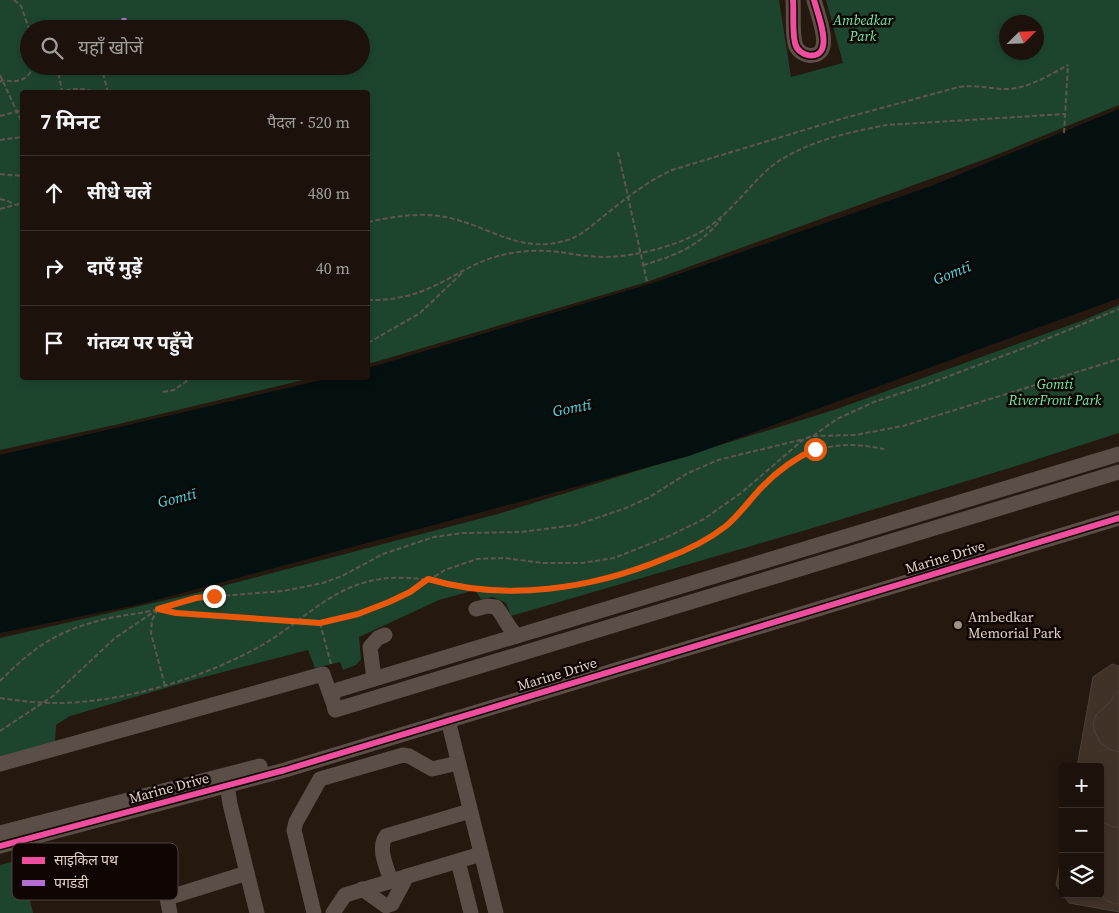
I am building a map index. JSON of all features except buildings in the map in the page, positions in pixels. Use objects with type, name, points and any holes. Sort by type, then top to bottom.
[{"type":"street","points":[[793,0],[795,44],[799,51],[810,56],[817,55],[823,48],[824,40],[814,0]]},
{"type":"street","points":[[332,702],[331,692],[1119,454]]},
{"type":"street","name":"Marine Drive","points":[[332,702],[335,710],[1119,472]]},
{"type":"street","name":"Marine Drive","points":[[0,833],[283,760],[1119,507]]},
{"type":"street","name":"Marine Drive","points":[[0,846],[285,770],[1119,518]]},
{"type":"street","points":[[743,567],[748,586]]},
{"type":"street","points":[[476,609],[487,606],[496,607],[504,616],[510,630],[517,636]]},
{"type":"street","points":[[374,679],[370,646],[378,638],[385,635]]},
{"type":"street","points":[[0,764],[324,674],[332,702]]},
{"type":"street","points":[[448,720],[496,913]]},
{"type":"street","points":[[314,913],[294,830],[296,822],[320,779],[403,756],[409,756],[432,769],[458,763]]},
{"type":"street","points":[[227,785],[257,913]]},
{"type":"street","points":[[391,881],[382,849],[382,842],[386,836],[470,811]]},
{"type":"street","points":[[333,913],[345,895],[481,854]]},
{"type":"street","points":[[458,861],[471,913]]},
{"type":"street","points":[[178,895],[247,873]]},
{"type":"street","points":[[362,889],[386,906],[392,904],[407,876]]},
{"type":"street","points":[[167,900],[170,913]]},
{"type":"path","points":[[14,0],[21,6],[26,20]]},
{"type":"path","points":[[370,222],[403,216],[437,216],[455,219],[505,239],[519,242],[564,242],[575,237],[655,177],[707,159],[841,119],[959,87],[973,85],[1008,89],[1017,88],[1068,66],[1064,133]]},
{"type":"path","points":[[0,74],[1,81],[20,119]]},
{"type":"path","points":[[1,81],[22,81],[30,75]]},
{"type":"path","points":[[59,75],[63,90]]},
{"type":"path","points":[[103,75],[107,90]]},
{"type":"path","points":[[70,90],[78,88],[88,90]]},
{"type":"path","points":[[0,116],[20,111]]},
{"type":"path","points":[[370,300],[392,299],[416,293],[495,257],[547,251],[603,257],[640,252],[681,241],[698,233],[731,210],[766,171],[780,161],[795,152],[832,138],[861,130],[887,125],[1065,114]]},
{"type":"path","points":[[0,140],[20,138]]},
{"type":"path","points":[[618,152],[647,282]]},
{"type":"path","points":[[0,174],[20,176]]},
{"type":"path","points":[[0,199],[13,204]]},
{"type":"path","points":[[0,209],[20,202]]},
{"type":"path","points":[[643,265],[676,254],[694,244],[706,236],[722,216]]},
{"type":"path","points":[[370,342],[420,313],[465,270]]},
{"type":"path","points":[[0,681],[27,655],[63,632],[108,618],[158,609],[196,598],[283,591],[324,583],[342,576],[383,554],[434,537],[463,533],[530,531],[576,525],[626,508],[648,498],[688,473],[718,460],[812,436],[837,419],[874,402],[1008,354],[1119,309]]},
{"type":"path","points":[[812,436],[848,436],[889,430],[1119,359]]},
{"type":"path","points":[[163,392],[174,390],[188,380]]},
{"type":"path","points":[[0,731],[53,696],[116,638],[158,609],[176,613],[320,623],[358,614],[389,602],[410,592],[445,570],[477,559],[504,558],[543,563],[582,564],[614,558],[667,537],[704,519],[742,493],[804,439]]},
{"type":"path","points":[[0,698],[43,702],[85,702],[165,686],[263,645],[324,601],[347,588],[374,580],[395,577],[428,579],[463,586],[506,590],[552,589],[626,574],[683,552],[710,538],[728,524],[774,474],[789,462],[802,455],[815,449],[846,445],[864,444],[884,449]]},
{"type":"path","points":[[158,609],[152,620],[151,632],[165,686]]},
{"type":"path","points":[[320,623],[332,667]]},
{"type":"green space","name":"Ambedkar Park","points":[[0,0],[779,0],[791,77],[843,63],[826,0],[1119,0],[1119,105],[991,157],[647,282],[370,363],[370,90],[20,90],[20,380],[304,380],[0,450]]},
{"type":"green space","name":"Gomti RiverFront Park","points":[[1119,305],[1119,433],[806,530],[511,616],[506,603],[493,597],[481,599],[475,590],[439,600],[359,637],[361,659],[356,665],[343,670],[340,662],[315,668],[308,650],[200,678],[70,716],[56,725],[55,742],[0,757],[0,638],[188,595],[498,514],[837,409],[1084,320]]},
{"type":"green space","points":[[12,862],[12,900],[30,900],[33,913],[0,913],[0,865]]},
{"type":"water","name":"Gomtī","points":[[1119,109],[1119,298],[689,456],[145,603],[0,633],[0,455],[321,380],[370,380],[370,367],[653,283],[931,186]]},
{"type":"cycle path","points":[[793,0],[795,43],[800,51],[809,55],[818,54],[824,41],[814,0]]},
{"type":"cycle path","points":[[0,846],[285,770],[1119,518]]},
{"type":"place","name":"Ambedkar Memorial Park","points":[[958,625]]},
{"type":"route","points":[[214,596],[196,598],[158,609],[176,613],[320,623],[358,614],[389,602],[410,592],[428,579],[442,583],[496,591],[552,589],[626,574],[683,552],[710,538],[728,524],[774,474],[789,462],[815,449]]}]
